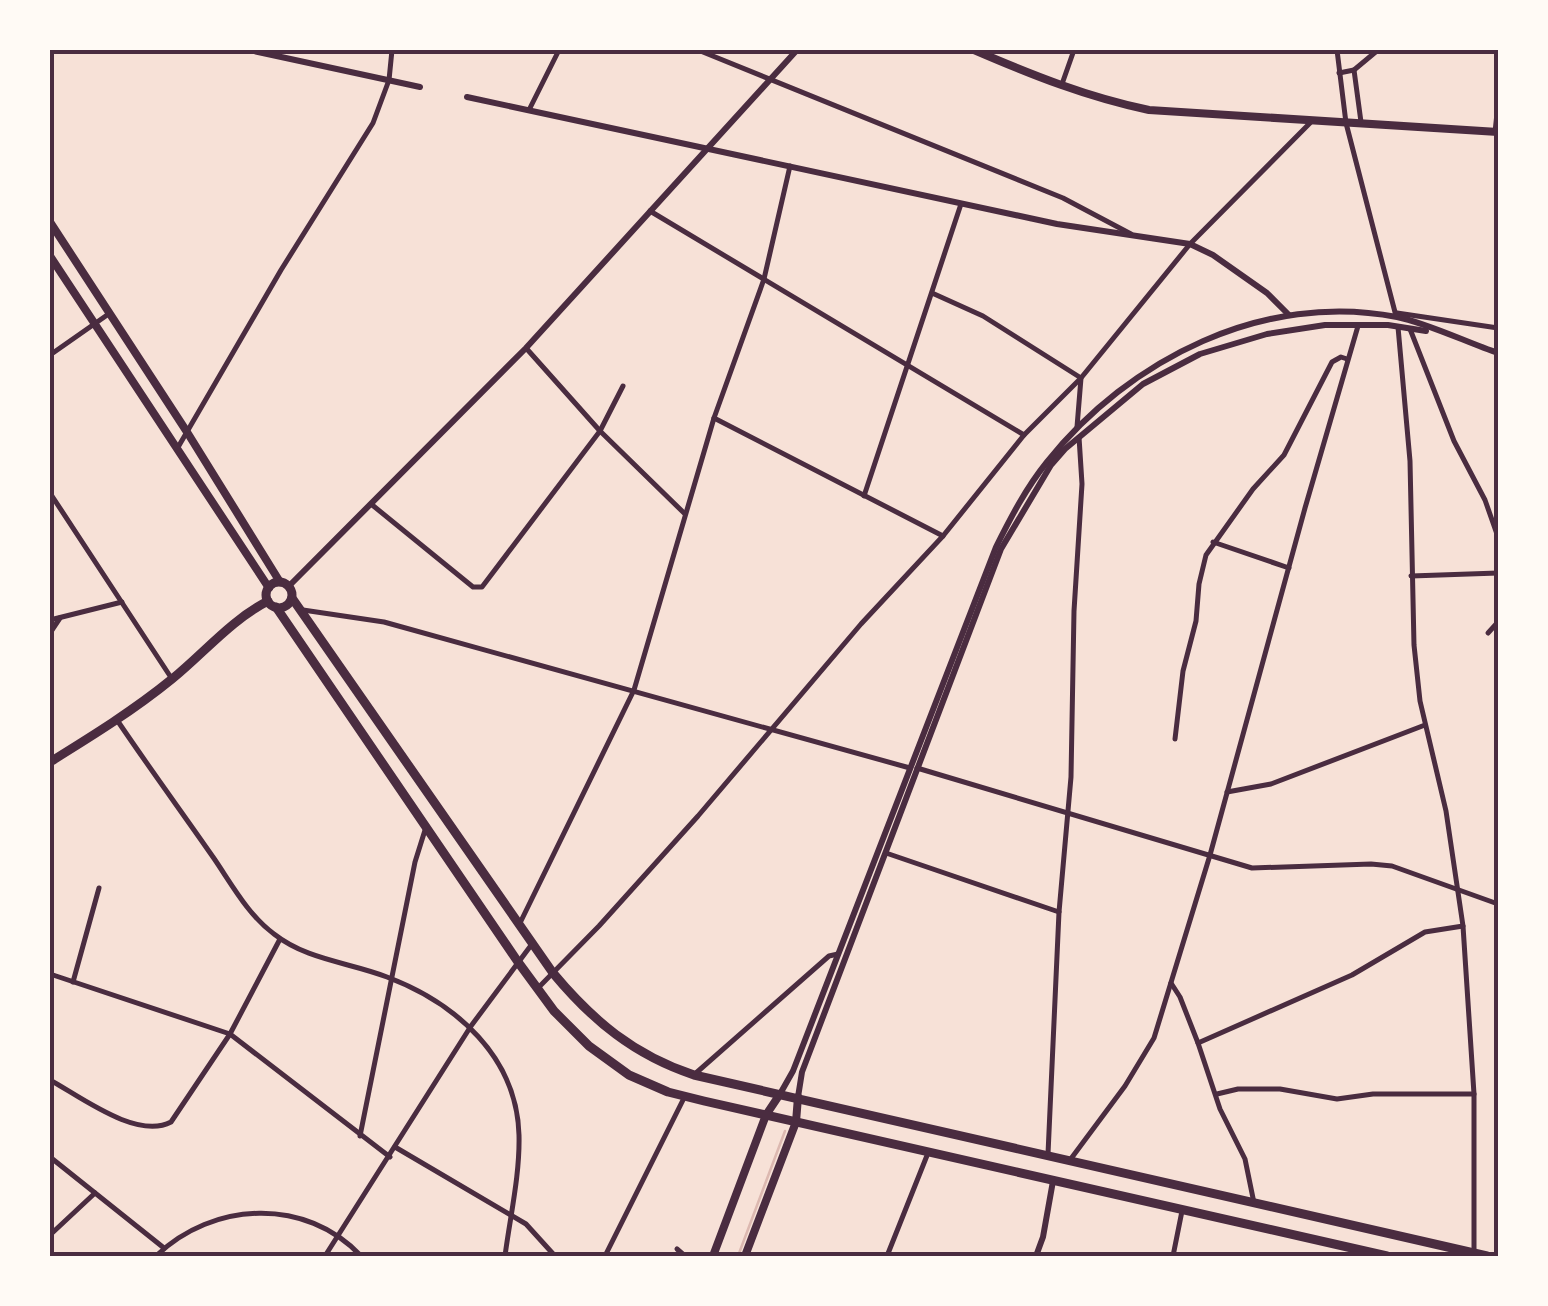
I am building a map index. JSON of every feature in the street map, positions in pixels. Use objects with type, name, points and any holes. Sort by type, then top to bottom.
[{"type":"main road","points":[[974,50],[1061,87],[1149,110],[1496,132]]},
{"type":"main road","points":[[50,222],[292,598],[518,926],[595,1020],[631,1048],[694,1075],[1487,1256]]},
{"type":"main road","points":[[50,256],[268,588],[272,604],[518,962],[571,1029],[606,1060],[648,1084],[684,1096],[1386,1256]]},
{"type":"main road","points":[[268,588],[284,584]]},
{"type":"main road","points":[[50,762],[172,679],[254,608],[288,605],[292,598]]},
{"type":"main road","points":[[712,1256],[766,1115],[780,1094]]},
{"type":"main road","points":[[745,1256],[796,1122],[798,1098]]},
{"type":"street","points":[[250,50],[420,86]]},
{"type":"street","points":[[177,450],[281,270],[374,123],[389,80],[392,50]]},
{"type":"street","points":[[529,110],[559,50]]},
{"type":"street","points":[[698,50],[1063,198],[1134,236]]},
{"type":"street","points":[[284,584],[526,348],[797,50]]},
{"type":"street","points":[[1061,87],[1074,50]]},
{"type":"street","points":[[1338,50],[1346,124],[1397,319],[1410,461],[1414,645],[1424,725],[1446,811],[1463,926],[1474,1094],[1474,1253]]},
{"type":"street","points":[[1338,73],[1354,70],[1378,50]]},
{"type":"street","points":[[1354,70],[1361,124]]},
{"type":"street","points":[[466,96],[1083,229],[1190,244],[1213,255],[1266,293],[1290,316]]},
{"type":"street","points":[[1496,132],[1498,104]]},
{"type":"street","points":[[537,988],[698,816],[861,624],[943,536],[1024,435],[1081,378],[1190,244],[1312,121]]},
{"type":"street","points":[[518,926],[634,690],[714,418],[764,280],[790,166]]},
{"type":"street","points":[[864,496],[962,203]]},
{"type":"street","points":[[650,211],[1024,435]]},
{"type":"street","points":[[932,292],[992,321],[1081,378]]},
{"type":"street","points":[[50,356],[110,313]]},
{"type":"street","points":[[798,1098],[797,1072],[838,954],[1000,549],[1040,479],[1078,433],[1118,392],[1163,360],[1220,334],[1290,316],[1323,313],[1498,328]]},
{"type":"street","points":[[1397,319],[1410,329],[1454,441],[1485,500],[1498,537]]},
{"type":"street","points":[[1078,433],[1144,384],[1200,354],[1267,334],[1397,319],[1498,353]]},
{"type":"street","points":[[1069,1162],[1148,1049],[1210,855],[1359,325]]},
{"type":"street","points":[[1410,329],[1438,332]]},
{"type":"street","points":[[526,348],[600,431],[684,513]]},
{"type":"street","points":[[1174,739],[1202,567],[1213,542],[1222,536],[1252,489],[1284,455],[1332,362],[1341,357],[1347,359]]},
{"type":"street","points":[[1048,1158],[1059,912],[1069,813],[1082,484],[1078,433],[1081,378]]},
{"type":"street","points":[[370,504],[473,587],[482,587],[600,431],[623,386]]},
{"type":"street","points":[[714,418],[943,536]]},
{"type":"street","points":[[50,493],[172,679]]},
{"type":"street","points":[[1213,542],[1288,568]]},
{"type":"street","points":[[1411,576],[1498,573]]},
{"type":"street","points":[[50,620],[122,602]]},
{"type":"street","points":[[302,610],[384,622],[772,728],[1262,869],[1392,866],[1498,904]]},
{"type":"street","points":[[50,633],[60,618]]},
{"type":"street","points":[[1488,633],[1498,622]]},
{"type":"street","points":[[117,720],[243,901],[280,939],[312,955],[392,978],[471,1026],[494,1057],[516,1106],[520,1139],[505,1256]]},
{"type":"street","points":[[1227,792],[1283,780],[1424,725]]},
{"type":"street","points":[[780,1094],[797,1072],[886,853],[913,768]]},
{"type":"street","points":[[360,1136],[414,862],[426,827]]},
{"type":"street","points":[[886,853],[1059,912]]},
{"type":"street","points":[[73,982],[98,888]]},
{"type":"street","points":[[1198,1043],[1352,975],[1426,932],[1463,926]]},
{"type":"street","points":[[50,1080],[134,1125],[161,1127],[180,1112],[230,1034],[280,939]]},
{"type":"street","points":[[325,1256],[471,1026],[532,944]]},
{"type":"street","points":[[694,1075],[829,956],[838,954]]},
{"type":"street","points":[[50,974],[230,1034],[390,1156]]},
{"type":"street","points":[[1170,983],[1180,997],[1220,1110],[1245,1160],[1254,1204]]},
{"type":"street","points":[[1217,1094],[1238,1089],[1280,1089],[1337,1100],[1373,1094],[1474,1094]]},
{"type":"street","points":[[605,1256],[684,1096]]},
{"type":"street","points":[[395,1147],[511,1214],[538,1235],[555,1256]]},
{"type":"street","points":[[887,1256],[928,1153]]},
{"type":"street","points":[[50,1157],[164,1248]]},
{"type":"street","points":[[1036,1256],[1044,1238],[1053,1182]]},
{"type":"street","points":[[50,1235],[95,1193]]},
{"type":"street","points":[[1173,1256],[1182,1210]]},
{"type":"street","points":[[156,1256],[192,1231],[238,1214],[272,1213],[324,1226],[361,1256]]},
{"type":"street","points":[[677,1249],[685,1256]]},
{"type":"waterway","points":[[738,1256],[785,1131]]}]
